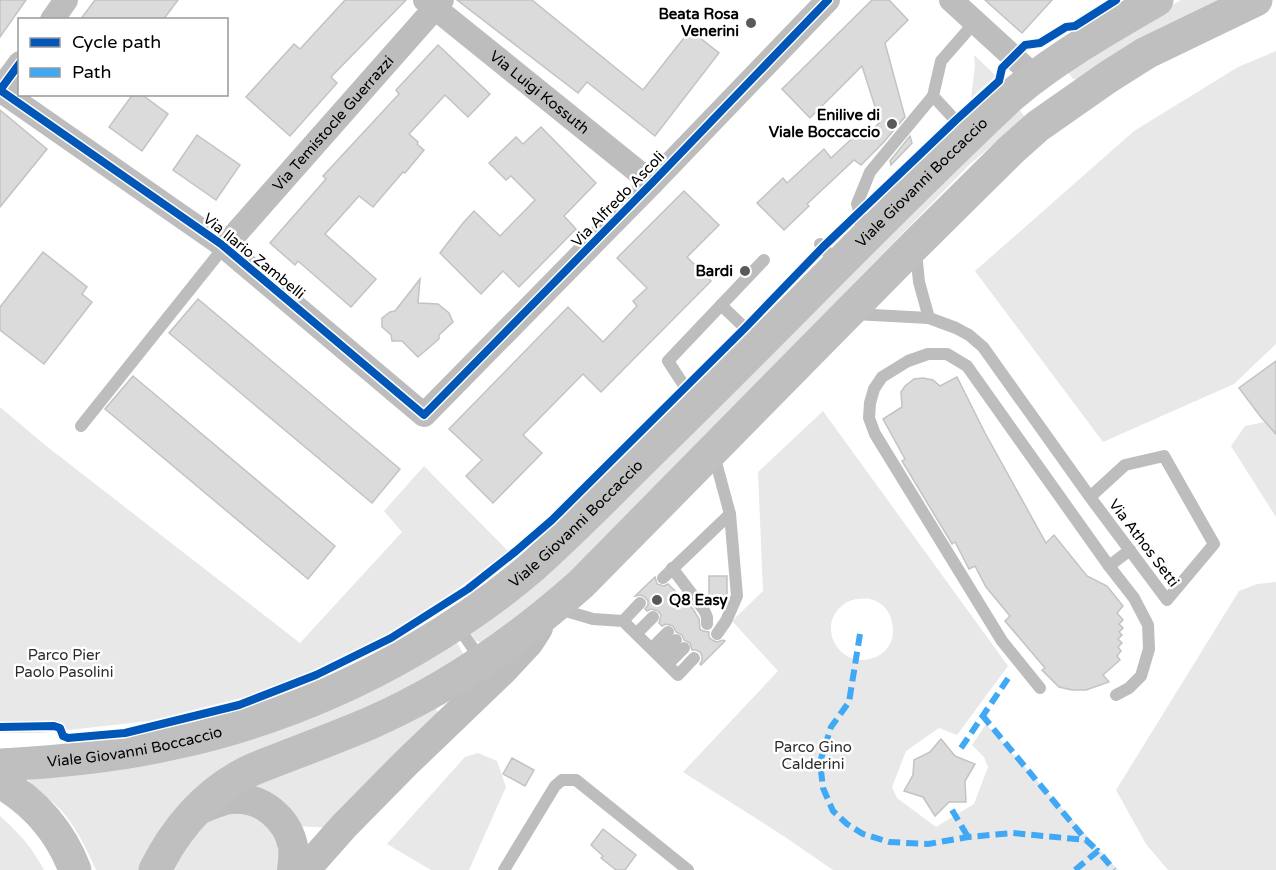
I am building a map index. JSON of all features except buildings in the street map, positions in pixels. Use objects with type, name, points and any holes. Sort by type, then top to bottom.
[{"type":"main road","name":"Viale Giovanni Boccaccio","points":[[0,765],[129,751],[210,734],[268,716],[340,689],[412,651],[456,624],[489,602],[530,568],[572,530],[700,404],[765,339],[829,254],[861,241],[969,135],[1034,76],[1071,51],[1157,0]]},
{"type":"main road","points":[[155,870],[174,836],[193,813],[216,791],[238,777],[369,723],[414,701],[482,661],[550,612],[589,577],[847,313],[1011,150],[1061,109],[1146,52],[1256,0]]},
{"type":"main road","points":[[1034,76],[1061,109]]},
{"type":"main road","points":[[0,782],[24,798],[49,823],[75,870]]},
{"type":"street","points":[[53,18],[66,0]]},
{"type":"street","name":"Via Alfredo Ascoli","points":[[424,415],[828,0]]},
{"type":"street","points":[[951,0],[1034,76]]},
{"type":"street","name":"Via Luigi Kossuth","points":[[434,3],[652,183]]},
{"type":"street","name":"Via Temistocle Guerrazzi","points":[[224,246],[434,3]]},
{"type":"street","points":[[0,90],[18,66]]},
{"type":"street","name":"Via Ilario Zambelli","points":[[0,90],[224,246],[424,415]]},
{"type":"street","points":[[305,870],[344,826],[406,763],[508,665],[529,642],[550,612]]},
{"type":"street","points":[[193,813],[231,799],[248,800],[266,806],[275,813],[286,828],[293,847],[292,870]]},
{"type":"lane","points":[[861,241],[860,213],[857,204],[870,172],[933,96],[941,61],[975,22]]},
{"type":"lane","points":[[933,96],[969,135]]},
{"type":"lane","points":[[915,245],[919,282],[929,318]]},
{"type":"lane","points":[[81,426],[224,246]]},
{"type":"lane","points":[[700,404],[685,387],[668,361],[764,260]]},
{"type":"lane","points":[[721,305],[745,328],[765,339]]},
{"type":"lane","name":"Via Athos Setti","points":[[847,313],[929,318],[956,328],[983,347],[1090,497],[1167,600],[1214,544],[1164,456],[1125,465],[1090,497]]},
{"type":"lane","points":[[1040,688],[1002,641],[875,434],[869,418],[874,389],[882,377],[908,361],[928,354],[946,354],[967,366],[1109,567],[1134,598],[1148,625],[1149,649],[1142,676],[1129,688],[1116,695]]},
{"type":"lane","points":[[713,451],[730,514],[737,596],[726,621],[717,634]]},
{"type":"lane","points":[[663,578],[730,514]]},
{"type":"lane","points":[[1109,567],[1130,550]]},
{"type":"lane","points":[[672,568],[680,588],[700,611]]},
{"type":"lane","points":[[623,621],[640,603]]},
{"type":"lane","points":[[550,612],[623,621],[678,675],[694,658]]},
{"type":"lane","points":[[637,633],[653,617]]},
{"type":"lane","points":[[456,624],[482,661]]},
{"type":"lane","points":[[660,656],[676,640],[660,656]]},
{"type":"lane","points":[[504,870],[555,786],[562,780],[576,780],[688,870]]},
{"type":"green space","points":[[1181,0],[1224,0],[1079,80],[1073,79],[1068,72],[1145,20]]},
{"type":"green space","points":[[1276,51],[1276,344],[1234,384],[1103,442],[975,271],[1134,131],[1238,67]]},
{"type":"green space","points":[[974,55],[996,76],[971,98],[975,66]]},
{"type":"green space","points":[[1016,105],[1025,117],[969,165],[572,573],[483,643],[476,641],[468,629]]},
{"type":"green space","name":"Parco Pier Paolo Pasolini","points":[[0,407],[45,445],[300,643],[402,532],[384,511],[424,466],[508,551],[447,597],[392,631],[329,664],[245,697],[149,721],[42,733],[0,733]]},
{"type":"green space","name":"Parco Gino Calderini","points":[[823,411],[1008,666],[957,735],[939,728],[906,751],[892,787],[897,798],[936,827],[974,804],[988,767],[984,757],[972,745],[986,724],[1118,870],[833,870],[683,772],[778,671],[732,621],[763,591],[758,472]],"holes":[[[858,599],[870,599],[882,605],[889,614],[893,626],[892,639],[886,649],[878,656],[865,660],[853,659],[843,654],[836,646],[832,636],[831,625],[835,614],[844,604]]]},
{"type":"green space","points":[[1276,417],[1276,517],[1231,446],[1245,426],[1269,421]]},
{"type":"green space","points":[[1276,582],[1276,870],[1168,870],[1146,844],[1116,790],[1239,591],[1257,584]]},
{"type":"green space","points":[[455,639],[465,657],[446,669],[353,714],[141,870],[96,870],[71,822],[56,805],[33,787],[26,774],[65,771]]},
{"type":"green space","points":[[432,704],[439,713],[330,828],[296,826],[248,787]]},
{"type":"green space","points":[[478,753],[497,761],[506,787],[469,870],[431,870],[387,844],[465,757]]},
{"type":"green space","points":[[251,809],[280,840],[278,870],[168,870],[209,816]]},
{"type":"green space","points":[[0,816],[25,841],[44,870],[0,870]]},
{"type":"marked path","points":[[860,634],[849,702],[831,727],[820,762],[823,788],[833,811],[847,824],[863,834],[889,842],[928,844],[968,837],[1013,833],[1086,840],[1098,851]]},
{"type":"marked path","points":[[961,748],[1011,674]]},
{"type":"marked path","points":[[982,715],[1086,840]]},
{"type":"marked path","points":[[952,810],[968,837]]},
{"type":"marked path","points":[[1075,870],[1098,851],[1114,870]]},
{"type":"cycle path","points":[[18,66],[0,90],[221,244],[424,415],[828,0]]},
{"type":"cycle path","points":[[0,727],[54,726],[60,728],[63,736],[68,738],[125,733],[239,705],[316,675],[391,638],[468,589],[552,520],[823,247],[999,81],[1002,68],[1025,45],[1040,43],[1066,27],[1075,26],[1116,0]]},
{"type":"place","name":"Beata Rosa Venerini","points":[[751,23]]},
{"type":"place","name":"Enilive di Viale Boccaccio","points":[[892,124]]},
{"type":"place","name":"Bardi","points":[[745,271]]},
{"type":"place","name":"Q8 Easy","points":[[657,600]]}]
